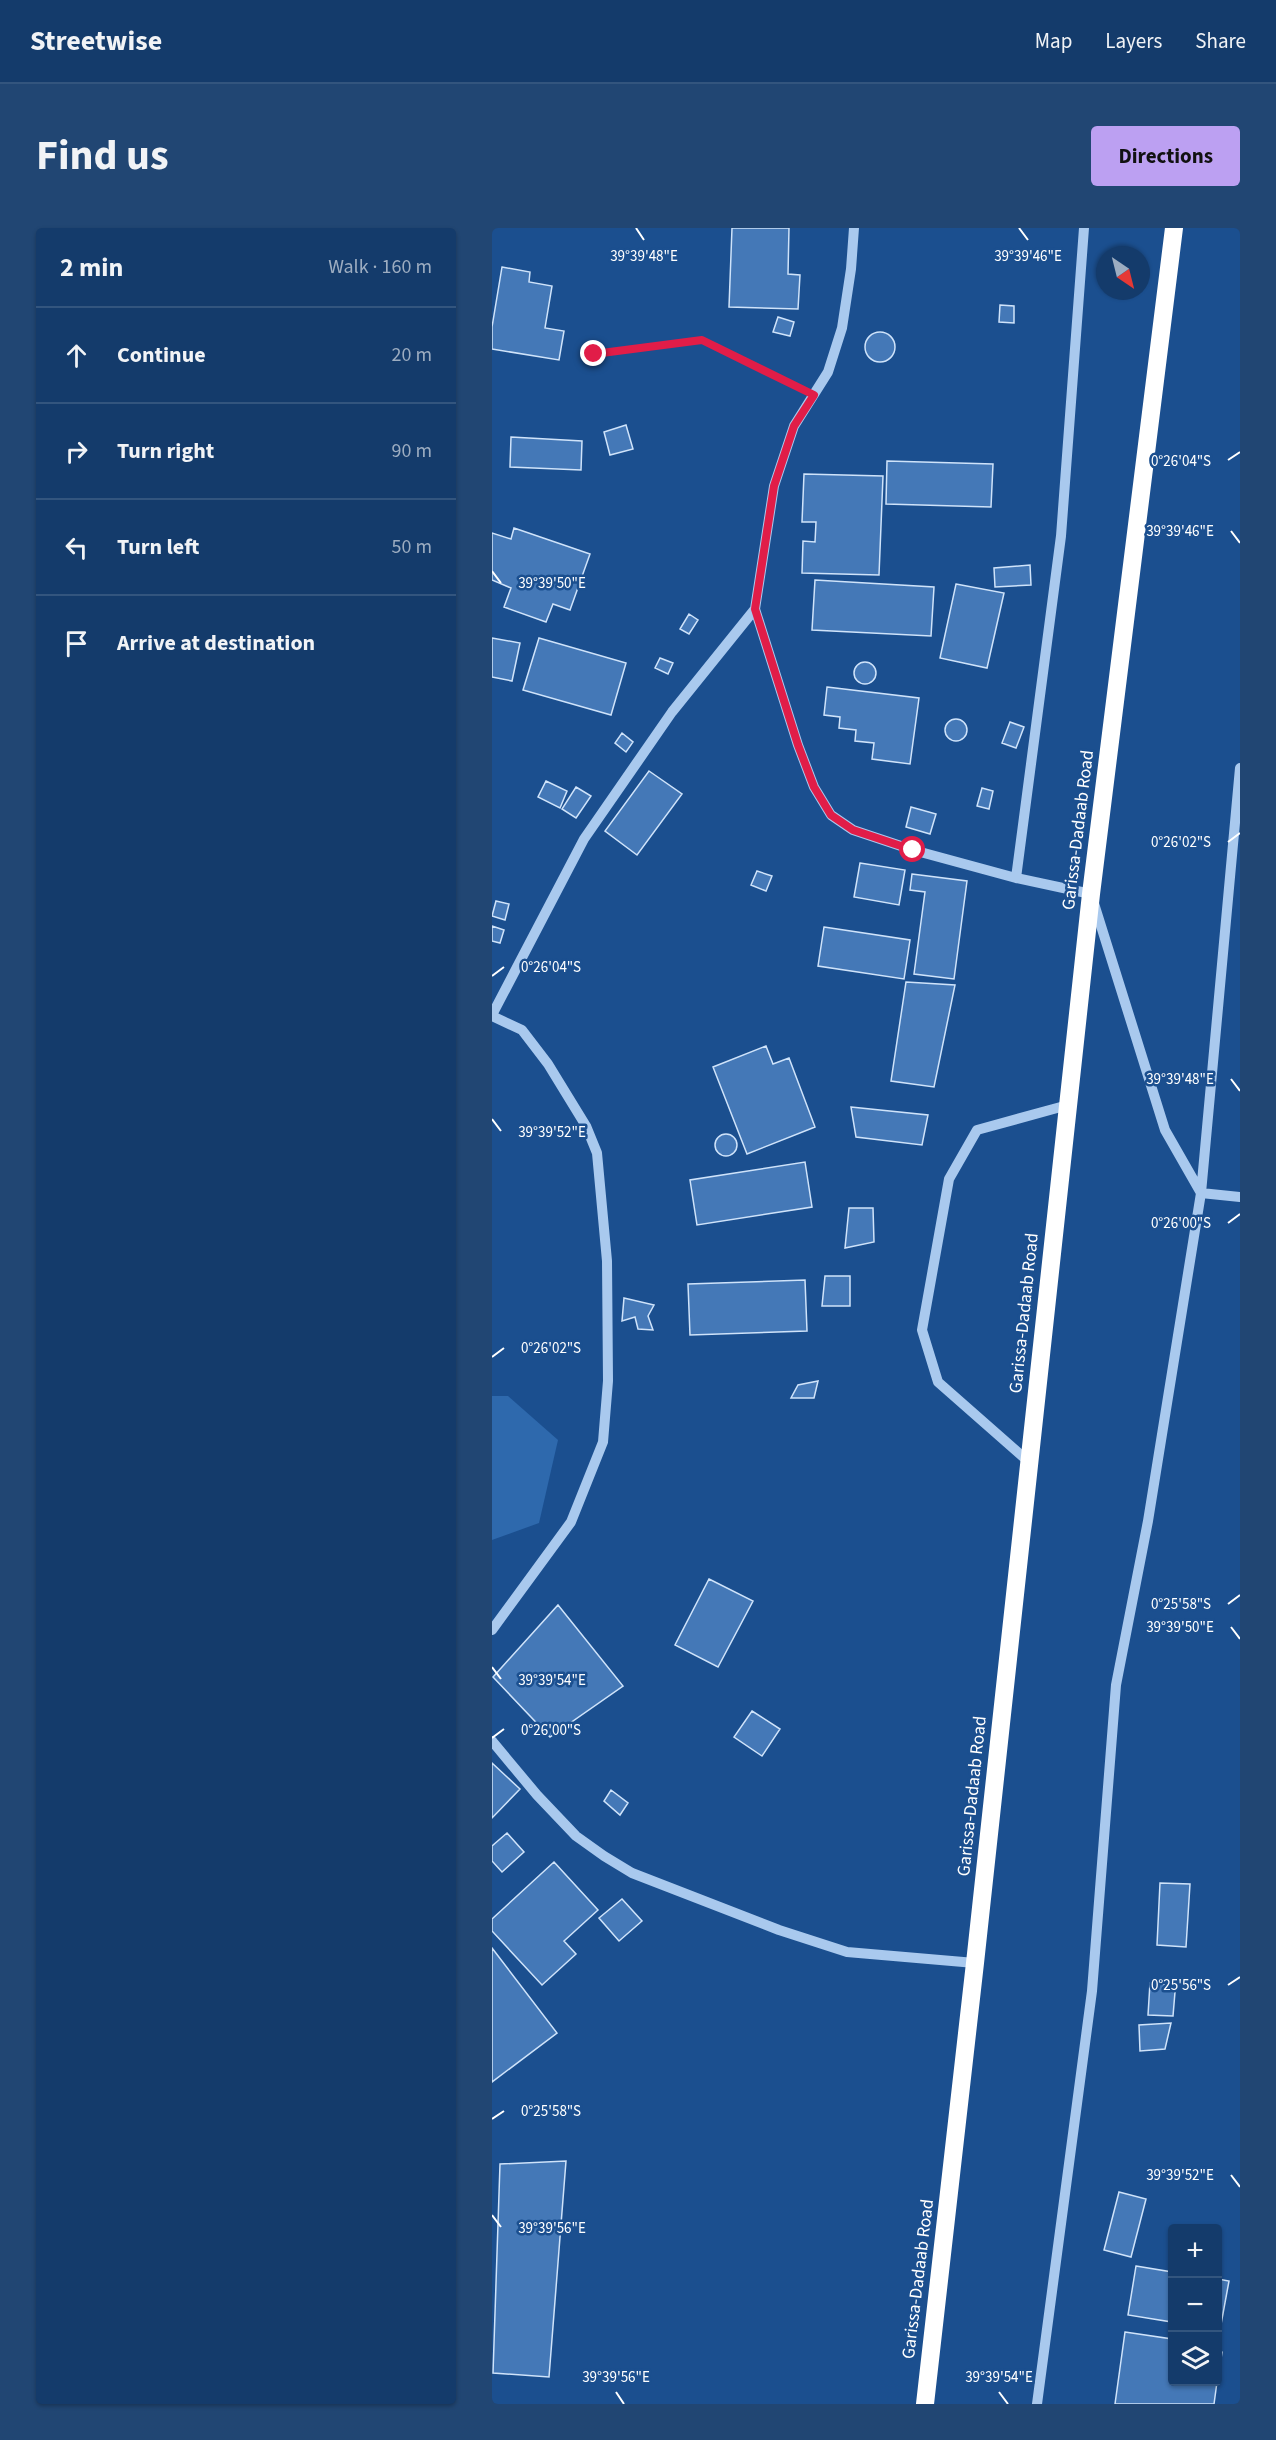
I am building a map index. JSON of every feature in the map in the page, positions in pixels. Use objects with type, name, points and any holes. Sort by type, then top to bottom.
[{"type":"highway","name":"Garissa-Dadaab Road","points":[[925,2404],[1091,894],[1174,228]]},
{"type":"street","points":[[854,228],[842,328],[828,372],[794,426],[774,486],[755,609],[798,745],[814,787],[831,815],[853,830],[913,850],[1016,878],[1091,894],[1165,1130],[1201,1193]]},
{"type":"street","points":[[1016,878],[1061,536],[1084,228]]},
{"type":"street","points":[[492,1630],[571,1522],[603,1442],[608,1381],[607,1261],[597,1153],[585,1126],[559,1082],[522,1030],[492,1016],[584,839],[672,712],[755,609]]},
{"type":"street","points":[[1037,2404],[1092,1992],[1116,1685],[1148,1521],[1201,1193],[1240,768]]},
{"type":"street","points":[[1029,1461],[938,1382],[922,1330],[949,1179],[977,1130],[1068,1105]]},
{"type":"street","points":[[1201,1193],[1240,1197]]},
{"type":"street","points":[[492,1741],[537,1795],[576,1836],[632,1873],[779,1930],[847,1952],[975,1963]]},
{"type":"path","points":[[594,354],[702,340],[814,395]]},
{"type":"shaded area","points":[[492,1396],[508,1396],[558,1440],[539,1523],[492,1540]]},
{"type":"building","points":[[732,228],[789,228],[788,274],[800,275],[798,309],[729,307]]},
{"type":"building","points":[[502,267],[530,272],[529,282],[552,286],[545,328],[564,331],[559,360],[492,349],[492,327]]},
{"type":"building","points":[[1000,305],[1014,306],[1014,323],[999,322]]},
{"type":"building","points":[[778,317],[794,322],[790,336],[773,332]]},
{"type":"building","points":[[880,332],[891,336],[895,347],[891,358],[880,362],[869,358],[865,347],[869,336]]},
{"type":"building","points":[[626,425],[633,449],[610,455],[604,432]]},
{"type":"building","points":[[511,437],[582,441],[581,470],[510,467]]},
{"type":"building","points":[[887,461],[993,464],[991,507],[886,504]]},
{"type":"building","points":[[804,474],[883,476],[879,575],[802,573],[803,541],[815,542],[816,522],[802,522]]},
{"type":"building","points":[[514,528],[590,554],[570,610],[553,604],[546,622],[504,607],[511,588],[492,580],[492,533],[511,539]]},
{"type":"building","points":[[1030,565],[1031,585],[995,587],[994,568]]},
{"type":"building","points":[[815,580],[934,587],[931,636],[812,630]]},
{"type":"building","points":[[956,584],[1004,593],[987,668],[940,658]]},
{"type":"building","points":[[689,614],[698,620],[689,634],[680,629]]},
{"type":"building","points":[[492,638],[520,643],[512,681],[492,677]]},
{"type":"building","points":[[539,638],[626,663],[611,715],[523,690]]},
{"type":"building","points":[[660,658],[673,663],[668,674],[655,668]]},
{"type":"building","points":[[865,662],[873,665],[876,673],[873,681],[865,684],[857,681],[854,673],[857,665]]},
{"type":"building","points":[[827,687],[919,698],[910,764],[872,759],[874,743],[855,741],[856,730],[839,728],[840,717],[824,715]]},
{"type":"building","points":[[956,719],[966,726],[967,730],[960,740],[956,741],[946,734],[945,730],[952,720]]},
{"type":"building","points":[[1010,722],[1024,727],[1016,748],[1002,743]]},
{"type":"building","points":[[622,733],[633,742],[626,752],[615,743]]},
{"type":"building","points":[[649,771],[682,794],[637,855],[605,831]]},
{"type":"building","points":[[546,781],[567,791],[560,808],[538,797]]},
{"type":"building","points":[[576,787],[591,796],[576,818],[562,809]]},
{"type":"building","points":[[982,788],[993,791],[989,809],[977,806]]},
{"type":"building","points":[[911,807],[936,814],[930,834],[906,827]]},
{"type":"building","points":[[860,863],[905,870],[899,905],[854,897]]},
{"type":"building","points":[[757,871],[772,876],[766,891],[751,885]]},
{"type":"building","points":[[912,874],[967,881],[954,979],[914,974],[925,892],[910,890]]},
{"type":"building","points":[[496,901],[509,904],[505,920],[492,916]]},
{"type":"building","points":[[492,926],[504,930],[500,943],[492,941]]},
{"type":"building","points":[[824,927],[910,940],[904,979],[818,966]]},
{"type":"building","points":[[906,982],[955,985],[934,1087],[891,1081]]},
{"type":"building","points":[[766,1046],[773,1064],[789,1058],[815,1127],[747,1154],[713,1067]]},
{"type":"building","points":[[851,1107],[928,1115],[922,1145],[856,1137]]},
{"type":"building","points":[[726,1134],[734,1137],[737,1145],[734,1153],[726,1156],[718,1153],[715,1145],[718,1137]]},
{"type":"building","points":[[805,1162],[812,1207],[697,1225],[690,1180]]},
{"type":"building","points":[[849,1208],[873,1208],[874,1242],[845,1248]]},
{"type":"building","points":[[825,1276],[850,1276],[850,1306],[822,1306]]},
{"type":"building","points":[[805,1280],[807,1331],[690,1335],[688,1284]]},
{"type":"building","points":[[624,1298],[654,1305],[648,1316],[653,1330],[638,1329],[635,1317],[622,1321]]},
{"type":"building","points":[[818,1381],[814,1398],[791,1398],[798,1385]]},
{"type":"building","points":[[709,1579],[753,1601],[718,1667],[675,1645]]},
{"type":"building","points":[[558,1605],[623,1686],[550,1737],[493,1677]]},
{"type":"building","points":[[752,1711],[780,1729],[762,1756],[734,1737]]},
{"type":"building","points":[[492,1763],[520,1789],[492,1818]]},
{"type":"building","points":[[611,1790],[628,1803],[620,1815],[604,1801]]},
{"type":"building","points":[[507,1833],[524,1852],[502,1872],[492,1861],[492,1846]]},
{"type":"building","points":[[554,1862],[598,1910],[564,1941],[576,1954],[542,1985],[492,1931],[492,1919]]},
{"type":"building","points":[[1160,1883],[1190,1884],[1186,1947],[1157,1945]]},
{"type":"building","points":[[622,1899],[642,1921],[619,1941],[599,1918]]},
{"type":"building","points":[[492,1948],[557,2033],[492,2082]]},
{"type":"building","points":[[1150,1983],[1179,1986],[1175,1992],[1173,2016],[1148,2015]]},
{"type":"building","points":[[1171,2023],[1165,2049],[1140,2051],[1139,2025]]},
{"type":"building","points":[[566,2161],[549,2377],[493,2373],[500,2164]]},
{"type":"building","points":[[1119,2192],[1146,2199],[1131,2257],[1104,2250]]},
{"type":"building","points":[[1136,2266],[1168,2271],[1168,2321],[1128,2315]]},
{"type":"building","points":[[1222,2280],[1229,2281],[1222,2319]]},
{"type":"building","points":[[1125,2332],[1168,2338],[1168,2386],[1216,2386],[1214,2404],[1115,2404]]},
{"type":"route","points":[[594,354],[702,340],[814,395],[794,426],[774,486],[755,609],[798,745],[814,787],[831,815],[853,830],[913,850]]}]
